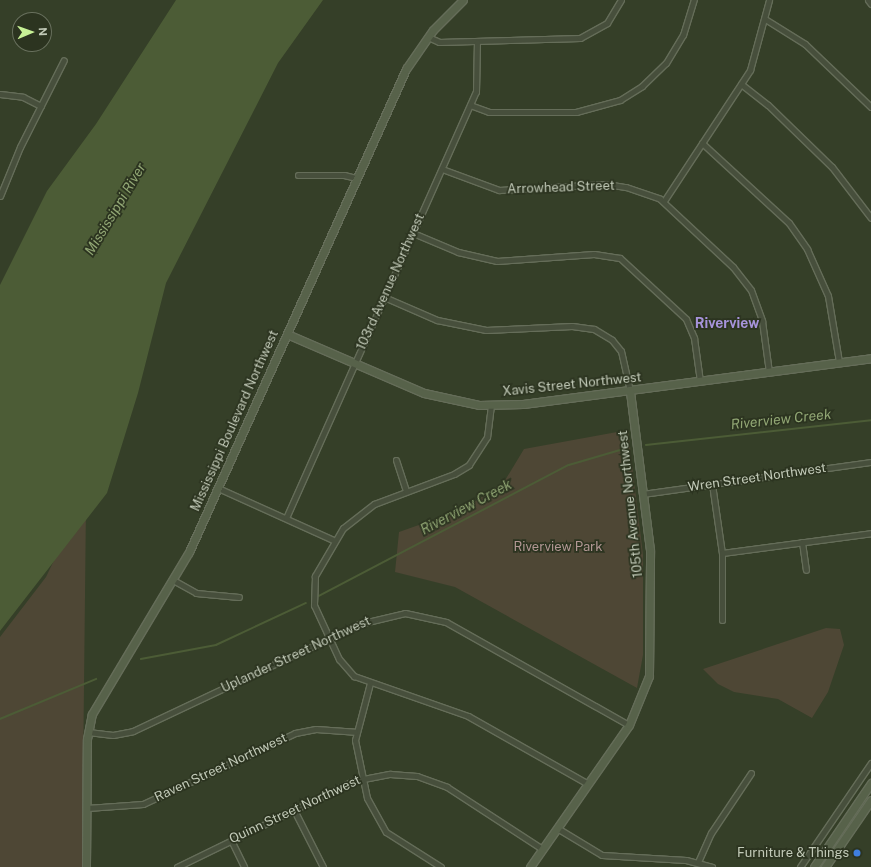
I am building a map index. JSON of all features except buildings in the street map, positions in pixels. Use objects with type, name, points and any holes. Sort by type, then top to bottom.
[{"type":"street","name":"Mississippi Boulevard Northwest","points":[[86,867],[88,732],[97,705],[173,580],[218,488],[406,69],[428,37],[463,0]]},
{"type":"street","points":[[428,37],[439,42],[580,38],[606,23],[621,0]]},
{"type":"street","points":[[470,105],[489,112],[568,112],[620,100],[648,81],[666,63],[683,35],[694,0]]},
{"type":"street","points":[[664,201],[754,62],[769,0]]},
{"type":"street","points":[[765,19],[805,44],[871,107]]},
{"type":"street","name":"103rd Avenue Northwest","points":[[286,518],[470,105],[477,87],[477,42]]},
{"type":"street","points":[[0,196],[41,106],[64,60]]},
{"type":"street","points":[[741,84],[768,105],[832,167],[871,218]]},
{"type":"street","points":[[0,94],[23,97],[41,106]]},
{"type":"street","points":[[702,143],[789,223],[807,248],[828,296],[838,362]]},
{"type":"street","name":"Arrowhead Street","points":[[442,169],[499,190],[606,184],[636,190],[664,201],[733,267],[751,290],[762,321],[769,372]]},
{"type":"street","points":[[298,175],[344,175],[356,178]]},
{"type":"street","points":[[413,233],[458,252],[498,261],[594,254],[620,258],[686,319],[694,338],[700,381]]},
{"type":"street","points":[[384,297],[437,320],[486,330],[578,326],[594,329],[612,340],[621,351],[630,391]]},
{"type":"street","name":"Xavis Street Northwest","points":[[286,334],[440,398],[491,405],[630,391],[871,358]]},
{"type":"street","name":"105th Avenue Northwest","points":[[530,867],[629,725],[645,689],[652,653],[650,556],[630,391]]},
{"type":"street","points":[[491,405],[487,438],[469,465],[454,474],[406,491],[367,508],[333,540],[312,590],[314,605],[346,670],[370,683],[468,716],[588,784]]},
{"type":"street","points":[[396,460],[406,491]]},
{"type":"street","name":"Wren Street Northwest","points":[[643,494],[871,462]]},
{"type":"street","points":[[712,484],[722,553],[722,620]]},
{"type":"street","points":[[218,488],[333,540]]},
{"type":"street","points":[[722,553],[871,533]]},
{"type":"street","points":[[802,542],[806,570]]},
{"type":"street","points":[[173,580],[196,593],[239,597]]},
{"type":"street","name":"Uplander Street Northwest","points":[[88,732],[113,735],[133,732],[329,638],[385,615],[405,613],[432,617],[629,725]]},
{"type":"street","points":[[370,683],[355,732],[361,778],[376,818],[386,832],[441,867]]},
{"type":"street","name":"Raven Street Northwest","points":[[87,808],[143,804],[295,733],[316,729],[355,732]]},
{"type":"street","points":[[800,867],[871,763]]},
{"type":"street","points":[[698,862],[711,833],[751,773]]},
{"type":"street","name":"Quinn Street Northwest","points":[[177,867],[361,778],[399,774],[433,780],[542,849]]},
{"type":"street","points":[[814,867],[871,783]]},
{"type":"street","points":[[825,867],[871,800]]},
{"type":"street","points":[[294,810],[322,867]]},
{"type":"street","points":[[557,828],[602,855],[698,862],[712,867]]},
{"type":"street","points":[[231,840],[244,867]]},
{"type":"street","points":[[669,860],[669,867]]},
{"type":"green space","name":"Riverview Park","points":[[628,430],[643,555],[643,655],[637,688],[455,587],[395,572],[399,532],[464,509],[504,482],[524,449]]},
{"type":"green space","points":[[86,505],[82,867],[0,867],[0,637],[46,577],[70,527]]},
{"type":"green space","points":[[826,628],[840,629],[844,645],[828,692],[812,718],[778,699],[734,692],[718,684],[703,669]]},
{"type":"water","name":"Mississippi River","points":[[176,0],[323,0],[278,63],[166,283],[138,393],[107,493],[0,631],[0,285],[47,191],[96,124]]},
{"type":"waterway","name":"Riverview Creek","points":[[646,445],[871,420]]},
{"type":"waterway","name":"Riverview Creek","points":[[319,596],[569,465],[627,448]]},
{"type":"waterway","name":"Riverview Creek","points":[[141,659],[216,645],[306,603]]},
{"type":"waterway","name":"Riverview Creek","points":[[0,719],[96,679]]},
{"type":"place","name":"Furniture & Things","points":[[857,853]]},
{"type":"district","name":"Riverview","points":[[727,323]]}]
